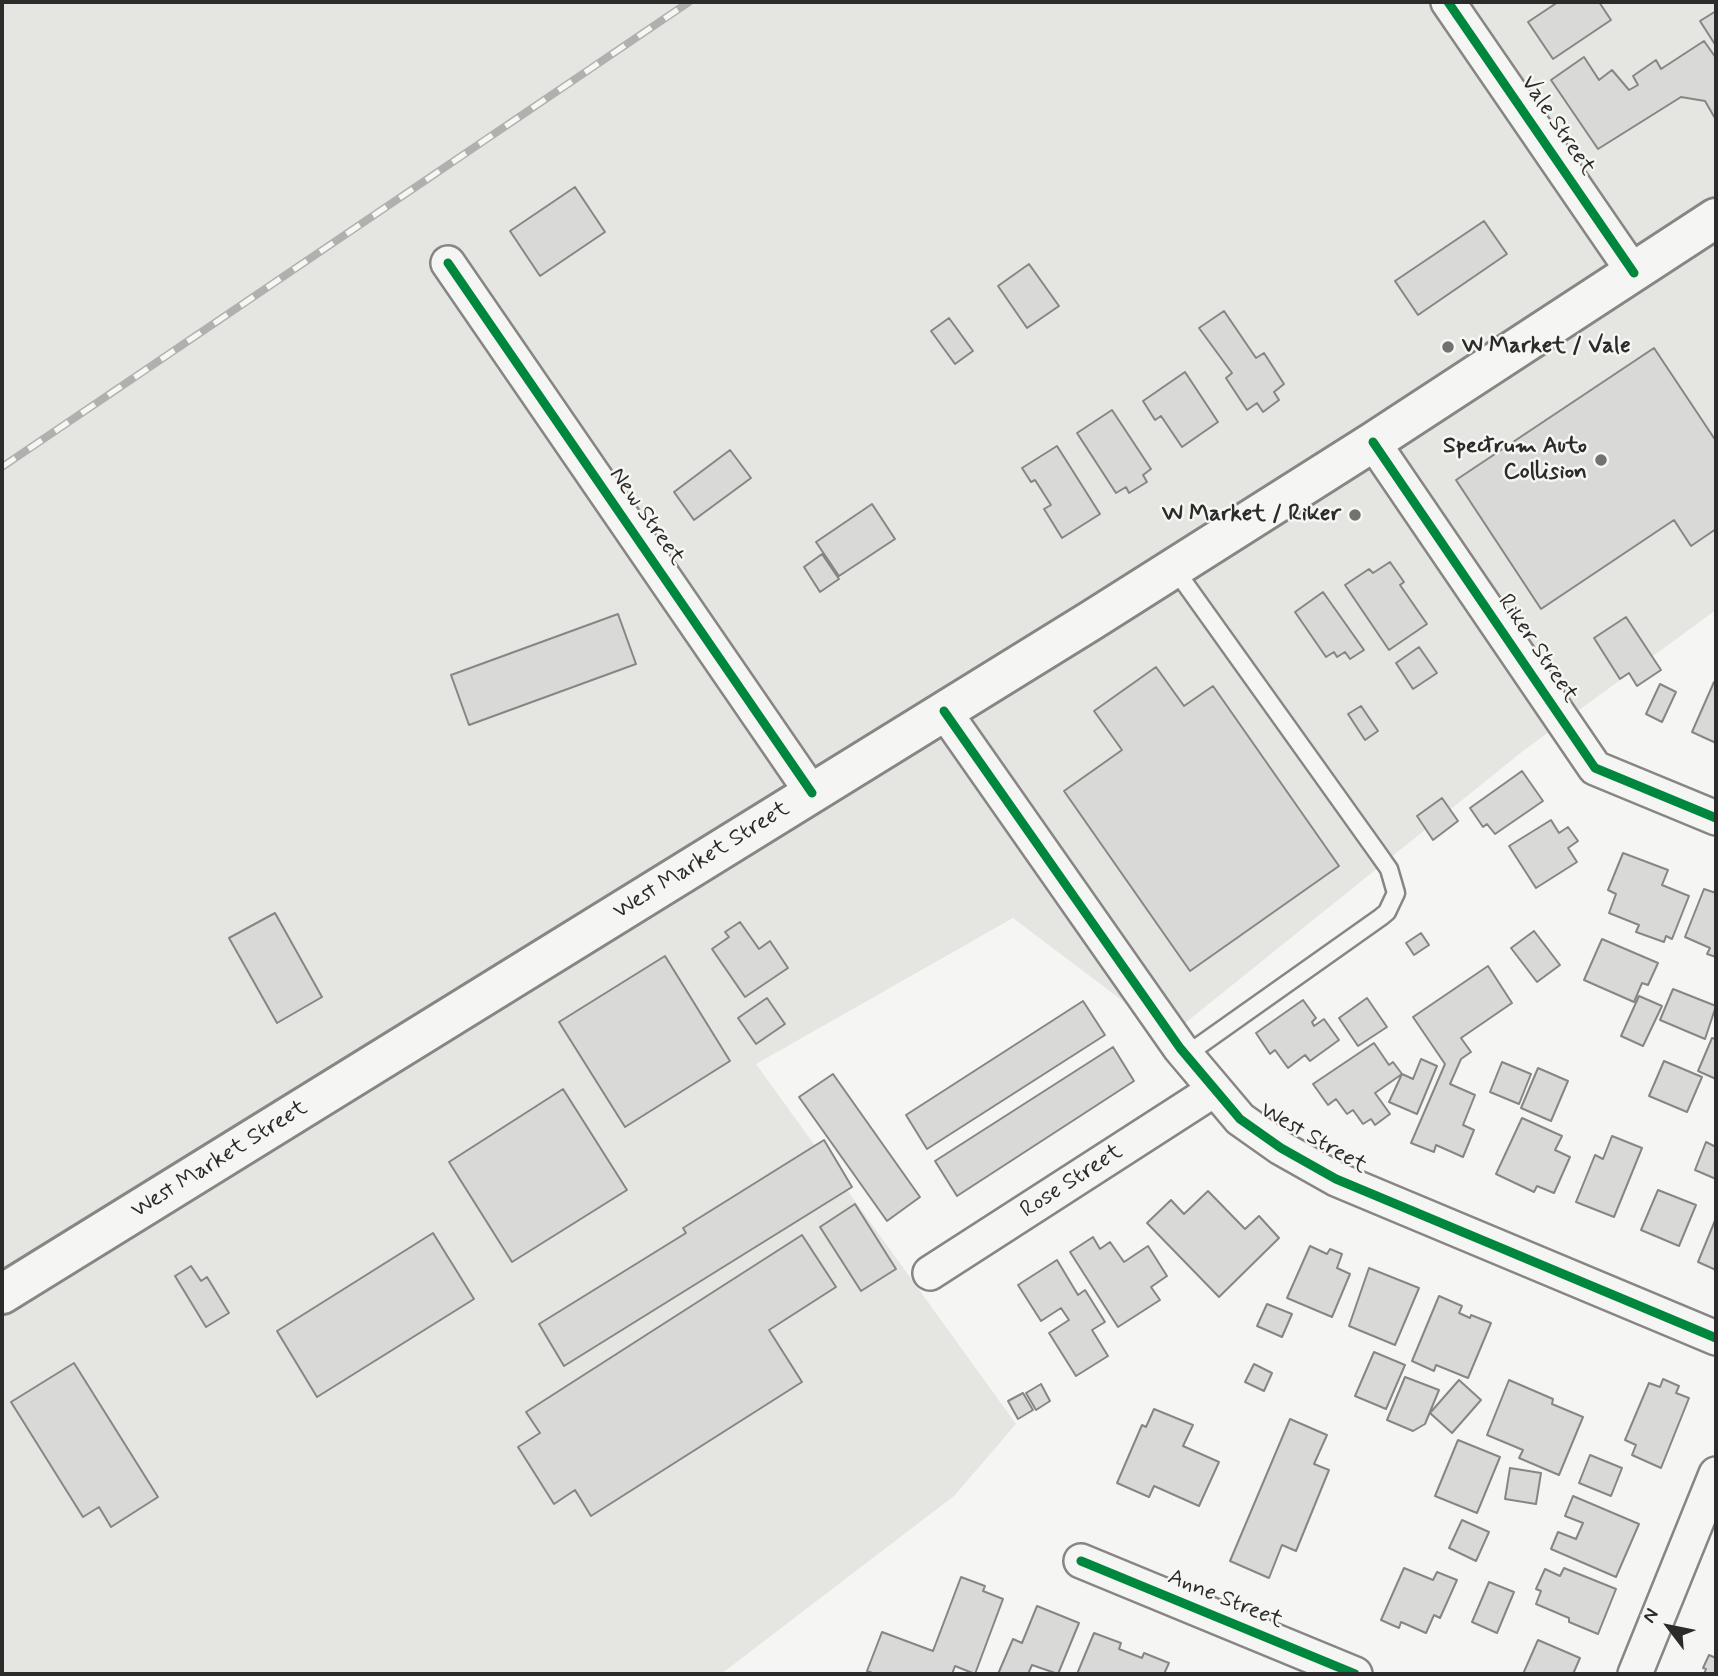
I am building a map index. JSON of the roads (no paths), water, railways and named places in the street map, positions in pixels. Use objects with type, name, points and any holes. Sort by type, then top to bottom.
[{"type":"main road","name":"West Market Street","points":[[2,1294],[1174,568],[1373,442],[1716,218]]},
{"type":"street","name":"Vale Street","points":[[1448,2],[1634,273]]},
{"type":"street","name":"New Street","points":[[448,263],[812,793]]},
{"type":"street","name":"Riker Street","points":[[1373,442],[1595,768],[1716,818]]},
{"type":"street","name":"West Street","points":[[944,711],[1186,1055],[1240,1119],[1281,1148],[1336,1179],[1716,1338]]},
{"type":"street","name":"Rose Street","points":[[930,1273],[1214,1090]]},
{"type":"street","points":[[1635,1674],[1716,1474]]},
{"type":"street","name":"Anne Street","points":[[1081,1561],[1355,1674]]},
{"type":"lane","points":[[1174,568],[1389,869],[1396,893],[1392,905],[1381,918],[1186,1055]]},
{"type":"railway","points":[[2,467],[689,2]]},
{"type":"place","name":"W Market / Vale","points":[[1448,347]]},
{"type":"place","name":"Spectrum Auto Collision","points":[[1601,460]]},
{"type":"place","name":"W Market / Riker","points":[[1355,515]]}]
